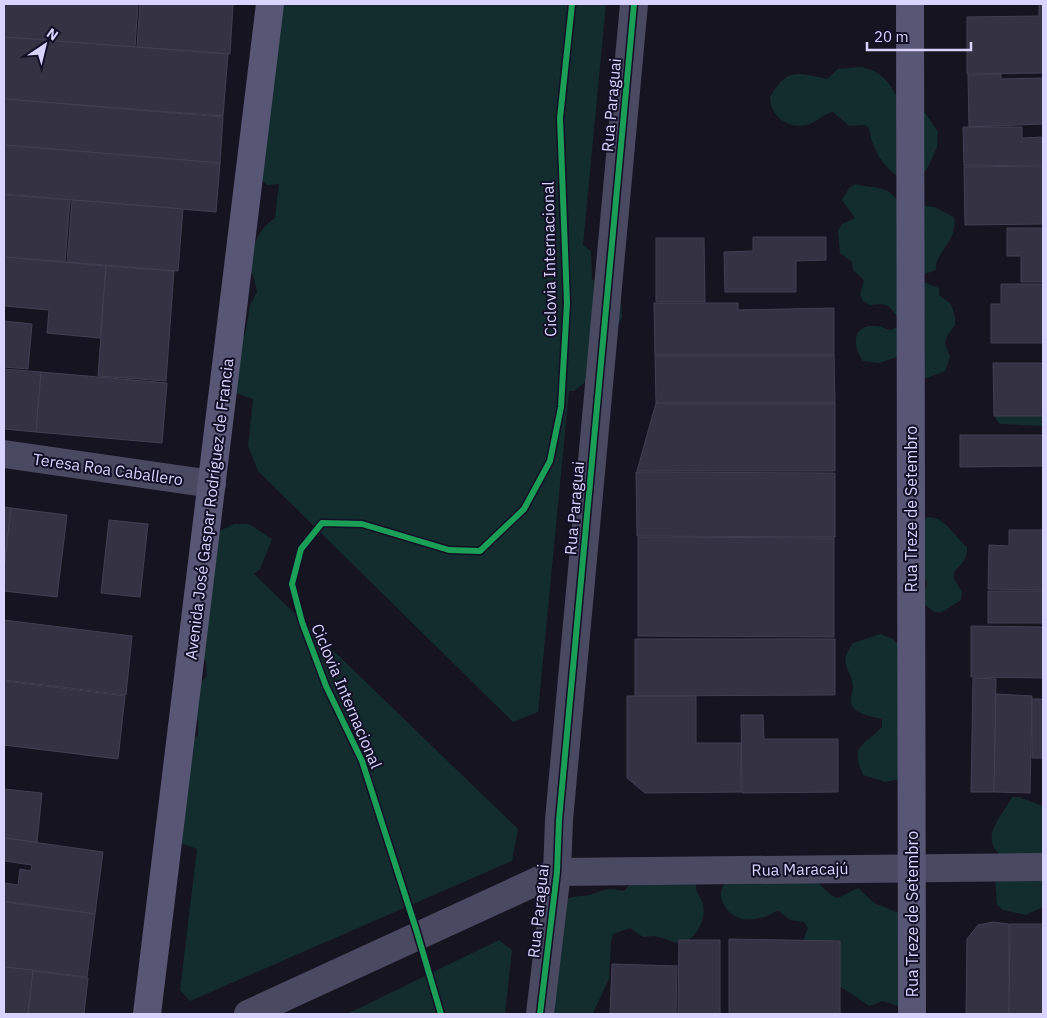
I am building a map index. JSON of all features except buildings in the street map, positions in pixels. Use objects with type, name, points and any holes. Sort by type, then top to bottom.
[{"type":"main road","name":"Avenida José Gaspar Rodríguez de Francia","points":[[147,1014],[270,4]]},
{"type":"main road","name":"Rua Treze de Setembro","points":[[910,4],[912,1014]]},
{"type":"street","name":"Rua Paraguai","points":[[540,1014],[557,872],[559,820],[634,4]]},
{"type":"street","name":"Teresa Roa Caballero","points":[[4,454],[212,484]]},
{"type":"street","name":"Rua Maracajú","points":[[557,872],[1043,867]]},
{"type":"street","points":[[248,1014],[557,872]]},
{"type":"green space","points":[[273,4],[606,4],[583,245],[591,251],[592,279],[621,302],[622,317],[592,377],[574,391],[569,391],[538,712],[513,722],[258,471],[248,446],[253,399],[229,391],[232,344],[245,335],[250,305],[257,292],[254,278],[248,265],[260,233],[275,218],[279,184],[267,185],[257,176]]},
{"type":"green space","points":[[860,67],[872,70],[881,76],[889,83],[895,94],[910,97],[921,107],[938,132],[937,147],[927,169],[922,174],[898,177],[892,172],[879,156],[869,128],[864,125],[849,126],[833,112],[812,123],[797,126],[778,117],[771,105],[770,97],[776,87],[794,74],[827,79],[838,69]]},
{"type":"green space","points":[[856,184],[880,188],[889,192],[900,202],[934,207],[954,217],[953,234],[936,263],[936,270],[922,275],[920,281],[939,288],[939,295],[951,304],[955,317],[955,325],[947,336],[945,343],[950,357],[945,371],[921,380],[900,356],[879,363],[863,361],[858,352],[856,343],[860,331],[865,327],[872,326],[890,330],[897,327],[899,319],[887,306],[881,304],[870,305],[863,301],[860,294],[864,280],[853,270],[852,262],[840,253],[838,231],[842,224],[855,218],[842,200],[849,188]]},
{"type":"green space","points":[[1022,395],[1043,405],[1043,426],[1000,424],[996,419],[994,415],[995,404]]},
{"type":"green space","points":[[928,517],[940,520],[967,547],[965,558],[954,572],[954,579],[962,592],[961,600],[942,612],[934,612],[923,603],[927,581],[921,577],[922,521]]},
{"type":"green space","points":[[234,524],[249,524],[272,539],[260,569],[254,574],[518,829],[512,861],[190,1001],[180,990],[197,849],[180,843],[183,740],[198,736],[198,721],[185,712],[186,698],[207,676],[206,661],[186,640],[207,537]]},
{"type":"green space","points":[[880,634],[893,639],[898,644],[900,779],[885,782],[863,775],[859,765],[858,751],[882,727],[882,719],[862,714],[853,707],[851,700],[852,681],[846,663],[848,651],[853,643]]},
{"type":"green space","points":[[1012,797],[1019,797],[1043,806],[1043,907],[1026,915],[1003,910],[997,905],[995,876],[1002,856],[995,849],[992,835],[994,827]]},
{"type":"green space","points":[[666,857],[674,859],[696,882],[696,889],[704,910],[702,922],[696,933],[681,944],[655,936],[643,937],[630,928],[613,934],[609,979],[593,1013],[546,1014],[566,899],[590,895],[599,891],[624,891],[652,859]]},
{"type":"green space","points":[[814,880],[831,895],[838,898],[858,888],[874,903],[897,912],[910,921],[905,1005],[898,1006],[883,1001],[869,1006],[846,990],[833,985],[803,941],[808,928],[804,922],[790,920],[779,911],[758,919],[740,918],[726,909],[721,897],[726,881]]},
{"type":"green space","points":[[499,940],[512,950],[505,1014],[347,1014]]},
{"type":"cycle path","name":"Ciclovia Internacional","points":[[441,1014],[362,761],[326,686],[302,622],[292,584],[301,549],[322,523],[362,524],[449,550],[480,551],[524,509],[550,461],[561,407],[567,303],[560,118],[572,4]]},
{"type":"cycle path","points":[[540,1014],[557,872],[559,820],[634,4]]}]
